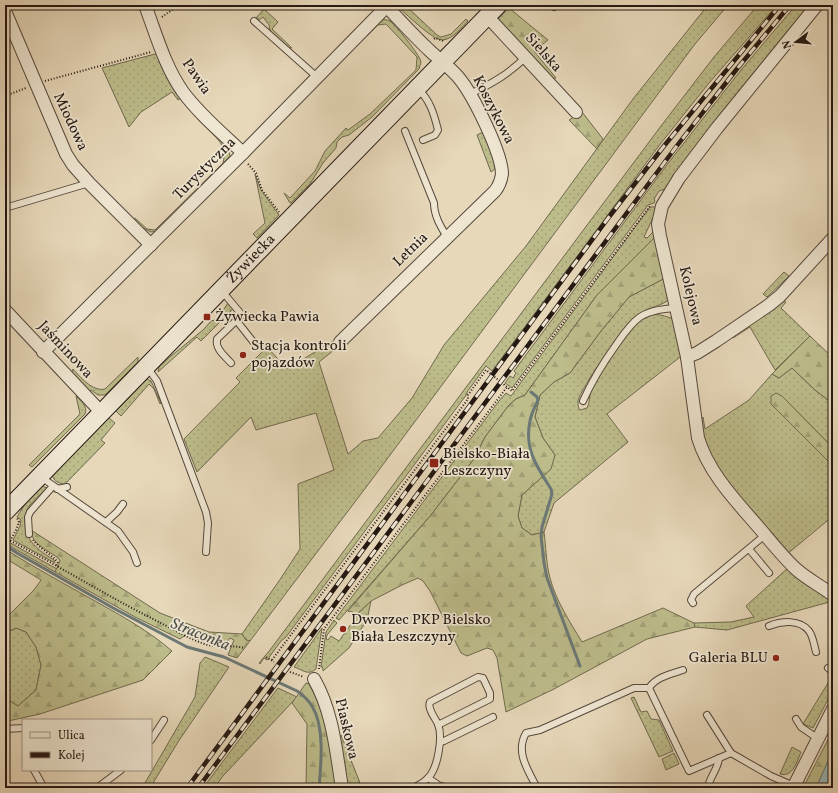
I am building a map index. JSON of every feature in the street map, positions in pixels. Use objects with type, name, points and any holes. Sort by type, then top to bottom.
[{"type":"main road","name":"Żywiecka","points":[[12,516],[40,476],[493,10]]},
{"type":"street","name":"Pawia","points":[[145,5],[172,73],[184,93],[242,154]]},
{"type":"street","name":"Koszykowa","points":[[386,5],[427,48],[452,70],[470,94],[499,158],[501,179]]},
{"type":"street","name":"Turystyczna","points":[[44,352],[242,154],[386,5]]},
{"type":"street","name":"Kolejowa","points":[[817,5],[679,178],[662,206],[658,224],[687,357],[697,432],[707,461],[722,485],[795,568],[833,595]]},
{"type":"street","name":"Sielska","points":[[493,10],[526,57],[576,112]]},
{"type":"street","name":"Miodowa","points":[[5,11],[35,85],[66,154],[73,165],[89,183],[151,245]]},
{"type":"street","name":"Letnia","points":[[340,342],[495,191],[501,179]]},
{"type":"street","points":[[687,357],[704,349],[769,305],[780,296],[833,238]]},
{"type":"street","name":"Jaśminowa","points":[[5,310],[101,412]]},
{"type":"street","name":"Piaskowa","points":[[316,676],[332,727],[342,788]]},
{"type":"street","points":[[794,787],[817,738],[833,709]]},
{"type":"lane","points":[[254,21],[317,77]]},
{"type":"lane","points":[[470,94],[496,81],[511,71],[526,57]]},
{"type":"lane","points":[[417,88],[425,95],[429,102],[438,130],[435,135],[423,140]]},
{"type":"lane","points":[[405,131],[434,203],[435,212],[447,237]]},
{"type":"lane","points":[[5,208],[89,183]]},
{"type":"lane","points":[[221,290],[242,314],[217,339],[216,343],[218,349],[231,363]]},
{"type":"lane","points":[[583,401],[596,373],[625,331],[633,323],[640,317],[649,313],[676,308]]},
{"type":"lane","points":[[236,320],[255,344]]},
{"type":"lane","points":[[146,366],[156,381],[206,512],[208,522],[206,552]]},
{"type":"lane","points":[[40,476],[118,531],[133,552],[137,563]]},
{"type":"lane","points":[[29,534],[28,517],[30,512],[55,487],[67,487]]},
{"type":"lane","points":[[106,522],[123,504]]},
{"type":"lane","points":[[692,603],[692,597],[694,594],[765,534]]},
{"type":"lane","points":[[749,549],[769,573]]},
{"type":"lane","points":[[770,626],[782,621],[803,626],[810,632],[816,652]]},
{"type":"lane","points":[[649,688],[658,679],[683,670]]},
{"type":"lane","points":[[412,788],[428,778],[433,770],[440,742],[438,725],[429,706],[430,702],[478,677],[483,678],[490,693],[490,699],[438,725]]},
{"type":"lane","points":[[537,788],[521,752],[521,747],[526,733],[540,730],[627,691],[640,688],[649,688]]},
{"type":"lane","points":[[649,688],[689,771],[731,753]]},
{"type":"lane","points":[[707,716],[731,753],[771,776],[794,787]]},
{"type":"lane","points":[[440,742],[493,718]]},
{"type":"lane","points":[[796,719],[801,728],[817,738]]},
{"type":"lane","points":[[152,739],[164,720]]},
{"type":"lane","points":[[5,729],[22,728]]},
{"type":"lane","points":[[708,788],[708,784],[718,766],[719,758]]},
{"type":"lane","points":[[35,771],[44,788]]},
{"type":"lane","points":[[97,788],[120,771]]},
{"type":"lane","points":[[428,778],[440,786],[450,788]]},
{"type":"path","points":[[152,23],[179,5]]},
{"type":"path","points":[[5,96],[41,82],[162,50]]},
{"type":"path","points":[[242,154],[256,174],[262,190],[282,216]]},
{"type":"path","points":[[266,657],[273,661],[468,399],[468,395],[486,370],[512,391],[649,206],[656,204],[662,206]]},
{"type":"path","points":[[290,672],[316,676],[324,629],[507,387]]},
{"type":"path","points":[[10,540],[16,530],[12,516]]},
{"type":"path","points":[[29,534],[34,542],[43,551],[57,560],[58,563],[56,566]]},
{"type":"path","points":[[5,538],[130,608],[202,643],[221,647],[237,646],[244,648]]},
{"type":"green space","points":[[396,5],[405,5],[441,37],[451,34],[466,19],[468,21],[447,39],[438,39],[426,31]]},
{"type":"green space","points":[[708,5],[728,5],[695,44],[376,474],[250,641],[246,640],[242,634],[300,549],[298,484],[334,470],[316,413],[256,430],[251,417],[197,472],[184,439],[240,382],[236,378],[267,347],[287,369],[333,341],[339,346],[319,362],[348,454],[363,441],[378,438],[412,398],[444,345],[526,246],[633,99]]},
{"type":"green space","points":[[758,5],[777,5],[709,83],[661,143],[492,371],[486,366],[467,394],[286,637],[281,641],[267,660],[264,658],[260,664],[259,663],[661,126],[714,57]]},
{"type":"green space","points":[[796,5],[814,5],[665,189],[659,191],[654,199],[654,203],[648,205],[512,388],[505,383],[510,376],[513,378],[516,373],[514,371],[666,166],[741,70]]},
{"type":"green space","points":[[509,8],[548,40],[534,51],[556,78],[549,79],[498,22],[499,18]]},
{"type":"green space","points":[[264,9],[278,22],[272,29],[292,48],[288,48],[270,31],[269,25],[263,17],[259,20],[256,18]]},
{"type":"green space","points":[[380,20],[390,21],[415,50],[421,62],[419,69],[372,117],[349,135],[342,137],[337,142],[336,148],[323,163],[310,184],[290,203],[284,193],[290,198],[315,171],[325,151],[346,128],[348,130],[370,114],[416,70],[417,57],[386,24],[378,25],[367,36],[365,34]]},
{"type":"green space","points":[[159,53],[182,97],[178,100],[172,92],[141,112],[129,127],[102,68]]},
{"type":"green space","points":[[582,112],[603,139],[597,149],[569,120]]},
{"type":"green space","points":[[210,126],[225,145],[230,156],[157,231],[151,232],[143,228],[141,229],[134,221],[135,218],[147,229],[155,230],[223,163],[223,147],[207,128]]},
{"type":"green space","points":[[485,133],[496,166],[491,172],[477,135]]},
{"type":"green space","points":[[255,174],[261,190],[279,215],[257,238],[253,234],[265,223]]},
{"type":"green space","points":[[650,207],[655,207],[657,209],[644,237],[647,238],[653,232],[658,234],[597,295],[525,395],[516,399],[509,405],[485,437],[474,459],[431,515],[339,620],[336,618],[499,401],[506,393],[511,396]]},
{"type":"green space","points":[[658,234],[667,277],[629,297],[601,331],[570,373],[554,382],[540,395],[535,417],[543,438],[555,455],[551,469],[522,495],[518,516],[522,528],[532,535],[544,532],[548,567],[553,587],[564,611],[582,642],[663,608],[694,623],[695,627],[647,639],[554,689],[506,712],[497,658],[493,650],[487,648],[467,656],[461,653],[430,591],[423,581],[418,578],[402,585],[371,601],[356,615],[351,611],[348,611],[431,515],[474,459],[485,437],[509,405],[516,399],[525,395],[597,295]]},
{"type":"green space","points":[[784,272],[789,276],[767,297],[763,294]]},
{"type":"green space","points":[[667,277],[671,298],[663,303],[647,309],[633,319],[587,383],[578,401],[579,409],[587,408],[591,390],[599,374],[623,339],[638,321],[644,317],[657,315],[677,320],[684,354],[607,414],[628,442],[554,503],[544,532],[532,535],[522,528],[518,516],[522,495],[550,469],[555,455],[543,438],[535,417],[540,395],[554,382],[570,373],[601,331],[629,297]]},
{"type":"green space","points":[[780,301],[786,302],[781,308],[810,336],[775,370],[750,327],[733,338],[732,336]]},
{"type":"green space","points":[[228,303],[233,309],[201,341],[197,337],[158,372],[159,367],[203,330],[212,320],[213,321],[220,315]]},
{"type":"green space","points":[[810,336],[833,358],[832,403],[815,390],[792,368],[779,378],[772,374]]},
{"type":"green space","points":[[138,357],[138,362],[105,395],[98,395],[91,390],[88,392],[71,374],[73,369],[91,386],[105,389]]},
{"type":"green space","points":[[792,368],[815,390],[833,404],[833,448],[782,396],[771,404],[833,466],[833,516],[786,555],[717,473],[699,424],[703,417],[705,429],[749,400],[772,374],[779,378]]},
{"type":"green space","points":[[147,379],[151,381],[161,403],[160,404],[154,389],[149,384],[121,416],[116,411]]},
{"type":"green space","points":[[776,393],[782,396],[833,448],[833,466],[771,404],[771,396]]},
{"type":"green space","points":[[76,396],[85,406],[85,414],[32,467],[29,465],[80,414]]},
{"type":"green space","points":[[109,418],[115,423],[101,440],[105,443],[67,482],[64,484],[55,480],[52,475]]},
{"type":"green space","points":[[42,486],[47,488],[29,506],[26,512],[25,521],[27,534],[38,549],[54,560],[55,563],[13,540],[20,526],[21,520],[17,517],[25,504]]},
{"type":"green space","points":[[31,530],[160,613],[209,632],[242,634],[246,640],[250,641],[237,658],[228,655],[234,640],[230,638],[225,644],[205,642],[187,634],[180,639],[135,617],[55,572],[60,561],[59,559],[41,547],[34,540]]},
{"type":"green space","points":[[5,540],[57,569],[55,572],[15,549],[5,542]]},
{"type":"green space","points":[[5,549],[135,624],[172,651],[143,680],[40,714],[8,721],[5,717],[5,698],[18,706],[36,690],[41,665],[36,647],[26,632],[16,628],[5,633],[5,619],[34,590],[41,580],[5,558]]},
{"type":"green space","points":[[790,566],[833,599],[833,601],[727,630],[695,627],[694,623],[731,622],[754,617],[746,606]]},
{"type":"green space","points":[[371,601],[367,620],[349,648],[323,671],[323,668],[321,667],[326,632],[334,620],[337,623],[327,635],[326,639],[328,640],[331,636],[339,641],[357,616],[356,615]]},
{"type":"green space","points":[[16,628],[26,632],[36,647],[41,665],[36,690],[18,706],[5,698],[5,633]]},
{"type":"green space","points":[[322,628],[316,669],[308,672],[294,667]]},
{"type":"green space","points":[[205,657],[229,667],[178,742],[150,788],[142,788],[195,697],[200,663]]},
{"type":"green space","points":[[831,678],[833,681],[833,690],[813,728],[803,724]]},
{"type":"green space","points":[[306,683],[309,684],[315,696],[324,721],[337,788],[306,788],[307,724],[292,703]]},
{"type":"green space","points":[[278,688],[297,697],[223,776],[214,788],[203,788]]},
{"type":"green space","points":[[634,697],[641,712],[647,711],[651,719],[659,720],[673,751],[659,757],[631,698]]},
{"type":"green space","points":[[833,730],[833,750],[816,788],[803,788]]},
{"type":"green space","points":[[341,735],[362,788],[346,788],[340,741]]},
{"type":"green space","points":[[792,747],[801,752],[796,764],[788,774],[780,774]]},
{"type":"green space","points":[[674,753],[679,764],[666,770],[662,759]]},
{"type":"water","points":[[833,750],[833,788],[816,788]]},
{"type":"waterway","points":[[531,392],[537,397],[538,400],[530,421],[530,449],[541,473],[551,489],[552,494],[542,527],[541,536],[544,563],[547,578],[580,666]]},
{"type":"waterway","name":"Straconka","points":[[5,545],[115,609],[187,647],[224,657],[297,691],[312,706],[319,724],[321,746],[319,788]]},
{"type":"railway","points":[[187,788],[609,217],[664,146],[780,5]]},
{"type":"railway","points":[[198,788],[676,147],[736,70],[790,5]]},
{"type":"place","name":"Żywiecka Pawia","points":[[207,317]]},
{"type":"place","name":"Stacja kontroli pojazdów","points":[[243,355]]},
{"type":"place","name":"Bielsko-Biała Leszczyny","points":[[434,463]]},
{"type":"place","name":"Dworzec PKP Bielsko Biała Leszczyny","points":[[343,629]]},
{"type":"place","name":"Galeria BLU","points":[[776,658]]}]
